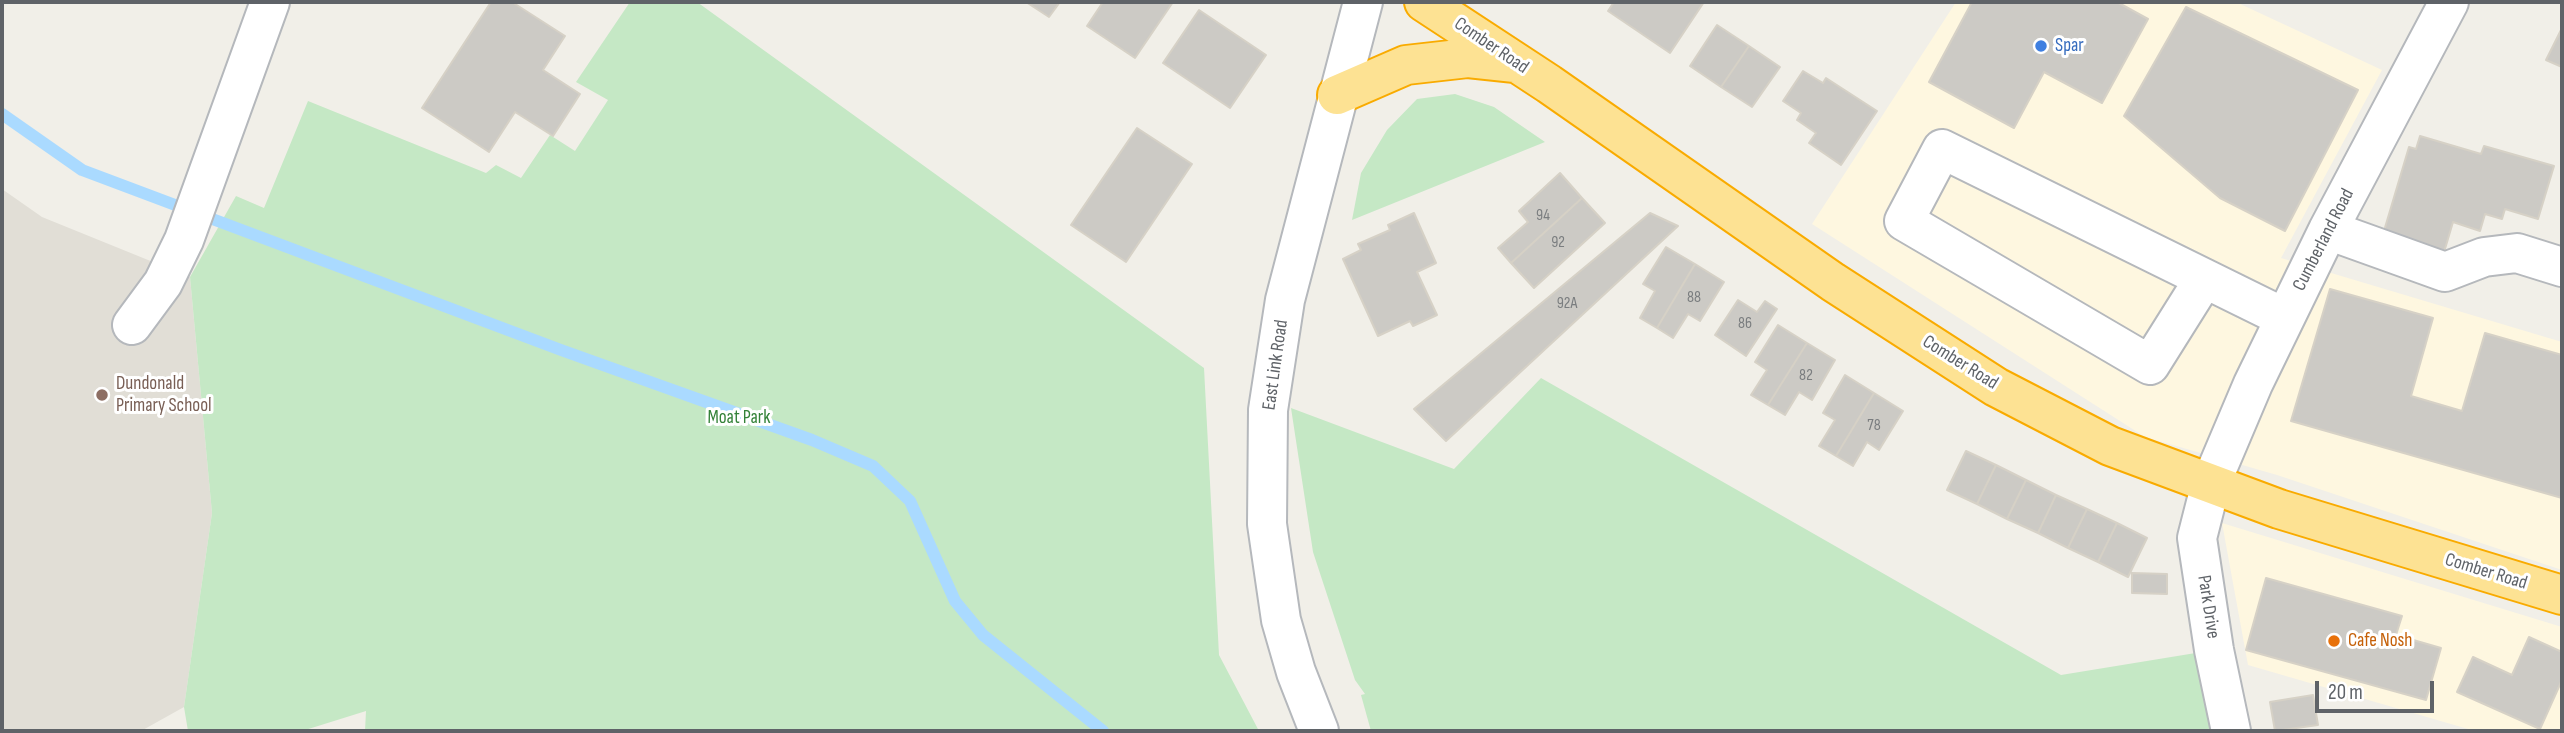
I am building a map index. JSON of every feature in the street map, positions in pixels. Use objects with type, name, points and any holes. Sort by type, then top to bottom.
[{"type":"highway","name":"Comber Road","points":[[1424,2],[1761,230],[1832,282],[1996,387],[2110,446],[2211,484],[2280,509],[2562,595]]},
{"type":"highway","points":[[1337,95],[1406,65],[1468,58],[1517,63]]},
{"type":"street","points":[[132,325],[163,283],[184,240],[271,2]]},
{"type":"street","name":"East Link Road","points":[[1319,731],[1296,672],[1281,620],[1267,524],[1268,410],[1284,300],[1363,2]]},
{"type":"street","name":"Cumberland Road","points":[[2211,484],[2253,384],[2328,230],[2449,2]]},
{"type":"street","points":[[2204,279],[2150,365],[1904,221],[1942,149],[2285,318]]},
{"type":"street","points":[[2328,230],[2445,272],[2484,257],[2517,253],[2562,267]]},
{"type":"street","name":"Park Drive","points":[[2211,484],[2197,538],[2214,650],[2231,731]]},
{"type":"shaded area","points":[[1956,2],[2236,2],[2382,70],[2281,258],[2562,342],[2562,570],[2277,475],[2145,437],[1812,224]]},
{"type":"shaded area","name":"Dundonald Primary School","points":[[2,189],[42,217],[190,277],[212,513],[184,707],[141,731],[2,731]]},
{"type":"shaded area","points":[[2222,523],[2562,627],[2562,731],[2475,731],[2248,665]]},
{"type":"green space","name":"Moat Park","points":[[630,2],[697,2],[1204,368],[1219,655],[1259,731],[365,731],[366,711],[302,731],[188,731],[184,707],[212,513],[190,277],[236,196],[264,208],[308,101],[486,173],[496,165],[521,178],[550,135],[575,151],[608,100],[576,82]]},
{"type":"green space","points":[[1455,94],[1494,107],[1545,142],[1352,220],[1361,173],[1387,130],[1417,99]]},
{"type":"green space","points":[[1541,378],[2061,675],[2214,650],[2231,731],[1371,731],[1361,695],[1365,694],[1355,680],[1313,552],[1291,408],[1454,469]]},
{"type":"building","points":[[491,2],[512,2],[565,36],[543,70],[580,94],[553,136],[515,112],[489,152],[422,108]]},
{"type":"building","points":[[1026,2],[1060,2],[1049,17]]},
{"type":"building","points":[[1103,2],[1173,2],[1135,58],[1087,26]]},
{"type":"building","points":[[1614,2],[1704,2],[1670,53],[1608,11]]},
{"type":"building","name":"Spar","points":[[1972,2],[2117,2],[2148,19],[2102,103],[2044,72],[2014,128],[1929,82]]},
{"type":"building","points":[[2186,7],[2358,90],[2285,231],[2220,198],[2124,116]]},
{"type":"building","points":[[1199,10],[1266,55],[1230,108],[1163,63]]},
{"type":"building","points":[[1717,25],[1749,46],[1721,87],[1690,66]]},
{"type":"building","points":[[2562,28],[2562,67],[2546,60]]},
{"type":"building","points":[[1749,46],[1780,67],[1752,107],[1721,87]]},
{"type":"building","points":[[1803,71],[1823,83],[1826,78],[1877,111],[1841,165],[1809,143],[1816,133],[1797,120],[1801,113],[1783,101]]},
{"type":"building","points":[[1137,128],[1192,164],[1126,262],[1071,225]]},
{"type":"building","points":[[2420,136],[2481,154],[2484,146],[2554,166],[2538,219],[2505,209],[2502,219],[2485,214],[2480,231],[2453,222],[2442,259],[2381,241],[2409,147],[2416,149]]},
{"type":"building","points":[[1560,173],[1582,198],[1511,263],[1498,248],[1528,222],[1519,211]]},
{"type":"building","points":[[1582,198],[1605,223],[1534,288],[1511,263]]},
{"type":"building","points":[[1414,213],[1436,263],[1417,272],[1437,315],[1413,326],[1410,321],[1378,336],[1343,259],[1361,250],[1358,244],[1390,230],[1388,225]]},
{"type":"building","points":[[1650,213],[1678,226],[1446,441],[1414,409]]},
{"type":"building","points":[[1666,247],[1695,264],[1657,328],[1640,318],[1655,291],[1643,284]]},
{"type":"building","points":[[1695,264],[1724,282],[1700,321],[1688,314],[1673,338],[1657,328]]},
{"type":"building","points":[[2330,289],[2433,318],[2411,396],[2462,411],[2485,333],[2562,355],[2562,498],[2291,421]]},
{"type":"building","points":[[1738,300],[1757,312],[1765,301],[1777,309],[1746,356],[1715,335]]},
{"type":"building","points":[[1778,325],[1807,343],[1768,405],[1751,395],[1767,370],[1755,362]]},
{"type":"building","points":[[1807,343],[1835,360],[1812,400],[1799,392],[1785,415],[1768,405]]},
{"type":"building","points":[[1845,375],[1874,393],[1836,456],[1819,446],[1835,420],[1823,413]]},
{"type":"building","points":[[1874,393],[1903,411],[1879,450],[1867,442],[1853,466],[1836,456]]},
{"type":"building","points":[[1966,451],[1996,465],[1977,504],[1947,490]]},
{"type":"building","points":[[1996,465],[2026,480],[2007,519],[1977,504]]},
{"type":"building","points":[[2026,480],[2056,495],[2038,533],[2007,519]]},
{"type":"building","points":[[2056,495],[2087,509],[2068,548],[2038,533]]},
{"type":"building","points":[[2087,509],[2117,523],[2098,562],[2068,548]]},
{"type":"building","points":[[2117,523],[2147,538],[2128,577],[2098,562]]},
{"type":"building","points":[[2132,573],[2167,574],[2167,594],[2132,593]]},
{"type":"building","name":"Cafe Nosh","points":[[2266,578],[2402,616],[2396,635],[2441,648],[2426,700],[2246,650]]},
{"type":"building","points":[[2529,637],[2562,652],[2562,680],[2540,729],[2457,692],[2473,657],[2512,675]]},
{"type":"building","points":[[2313,695],[2318,725],[2275,731],[2270,702]]},
{"type":"waterway","points":[[2,114],[82,170],[561,350],[812,440],[873,466],[910,501],[955,601],[983,635],[1103,731]]},
{"type":"place","name":"Spar","points":[[2041,46]]},
{"type":"place","name":"Dundonald Primary School","points":[[102,395]]},
{"type":"place","name":"Cafe Nosh","points":[[2334,641]]}]
